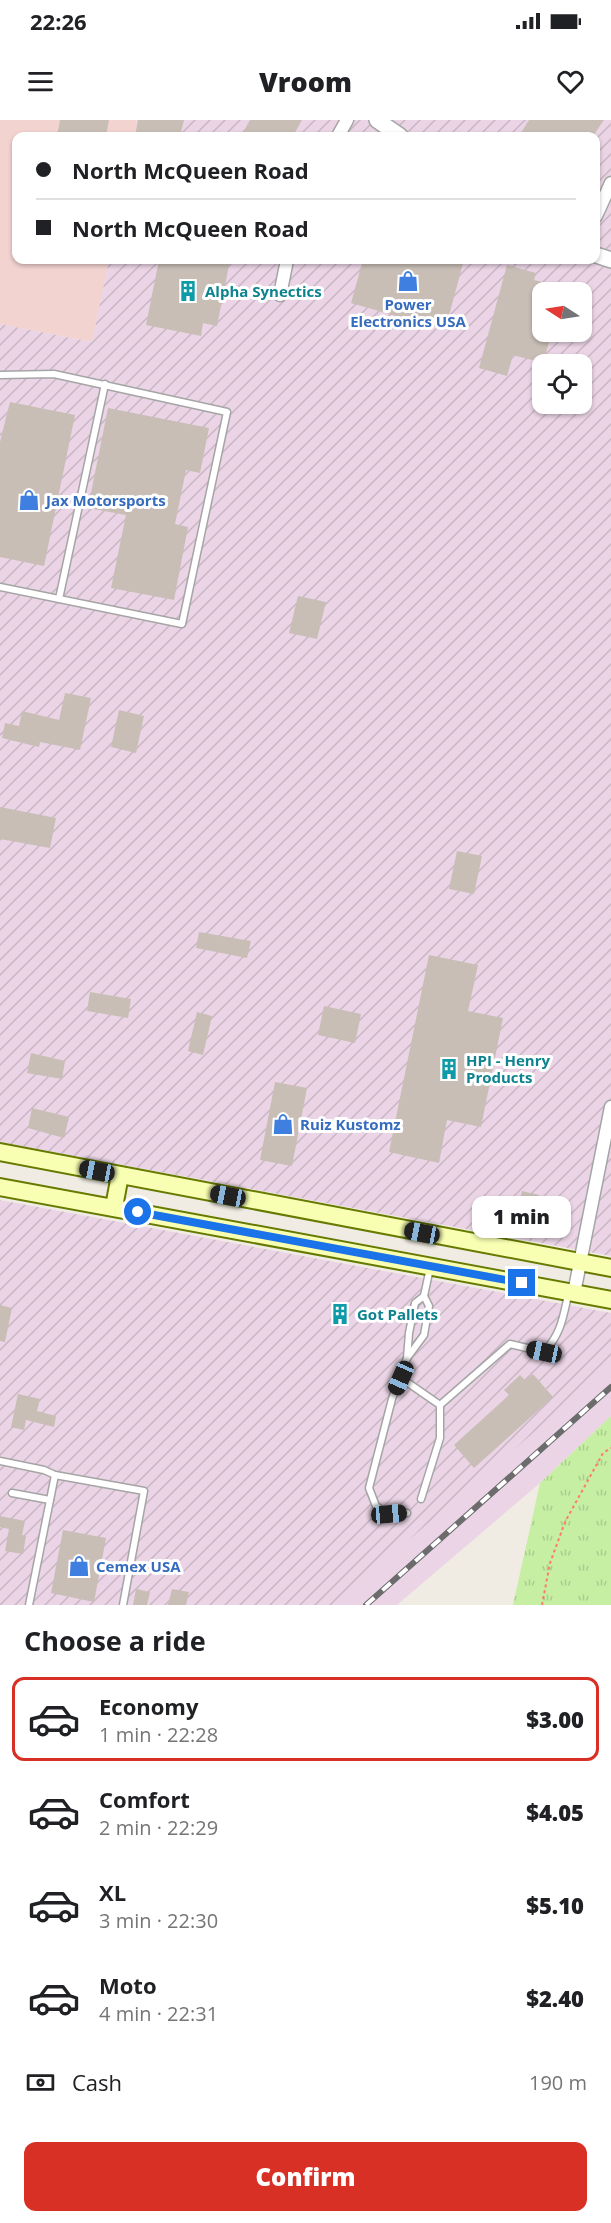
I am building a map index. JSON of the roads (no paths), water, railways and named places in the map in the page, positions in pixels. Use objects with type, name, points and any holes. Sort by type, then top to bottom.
[{"type":"main road","points":[[0,1152],[611,1268]]},
{"type":"main road","points":[[114,1207],[120,1175]]},
{"type":"main road","points":[[0,1186],[611,1300]]},
{"type":"street","points":[[377,120],[394,132]]},
{"type":"street","points":[[600,207],[611,183]]},
{"type":"street","points":[[280,295],[286,264]]},
{"type":"street","points":[[571,1292],[581,1263],[611,1107]]},
{"type":"lane","points":[[0,375],[54,374],[227,412],[182,624],[0,587]]},
{"type":"lane","points":[[59,599],[105,384]]},
{"type":"lane","points":[[407,1358],[424,1335],[429,1306],[424,1296],[430,1266]]},
{"type":"lane","points":[[421,1499],[440,1438],[440,1405],[510,1344],[544,1352],[555,1340],[571,1292]]},
{"type":"lane","points":[[407,1513],[389,1514],[376,1506],[369,1488],[392,1399],[407,1358],[415,1303],[424,1296]]},
{"type":"lane","points":[[401,1378],[440,1405]]},
{"type":"lane","points":[[0,1461],[44,1470],[55,1475],[144,1491],[123,1605]]},
{"type":"lane","points":[[29,1605],[55,1475]]},
{"type":"lane","points":[[12,1493],[50,1500]]},
{"type":"railway","points":[[366,1605],[611,1387]]},
{"type":"place","name":"Power Electronics USA","points":[[408,281]]},
{"type":"place","name":"Alpha Synectics","points":[[188,291]]},
{"type":"place","name":"Jax Motorsports","points":[[29,500]]},
{"type":"place","name":"HPI - Henry Products","points":[[449,1069]]},
{"type":"place","name":"Ruiz Kustomz","points":[[283,1124]]},
{"type":"place","name":"Got Pallets","points":[[340,1314]]},
{"type":"place","name":"Cemex USA","points":[[79,1566]]}]
